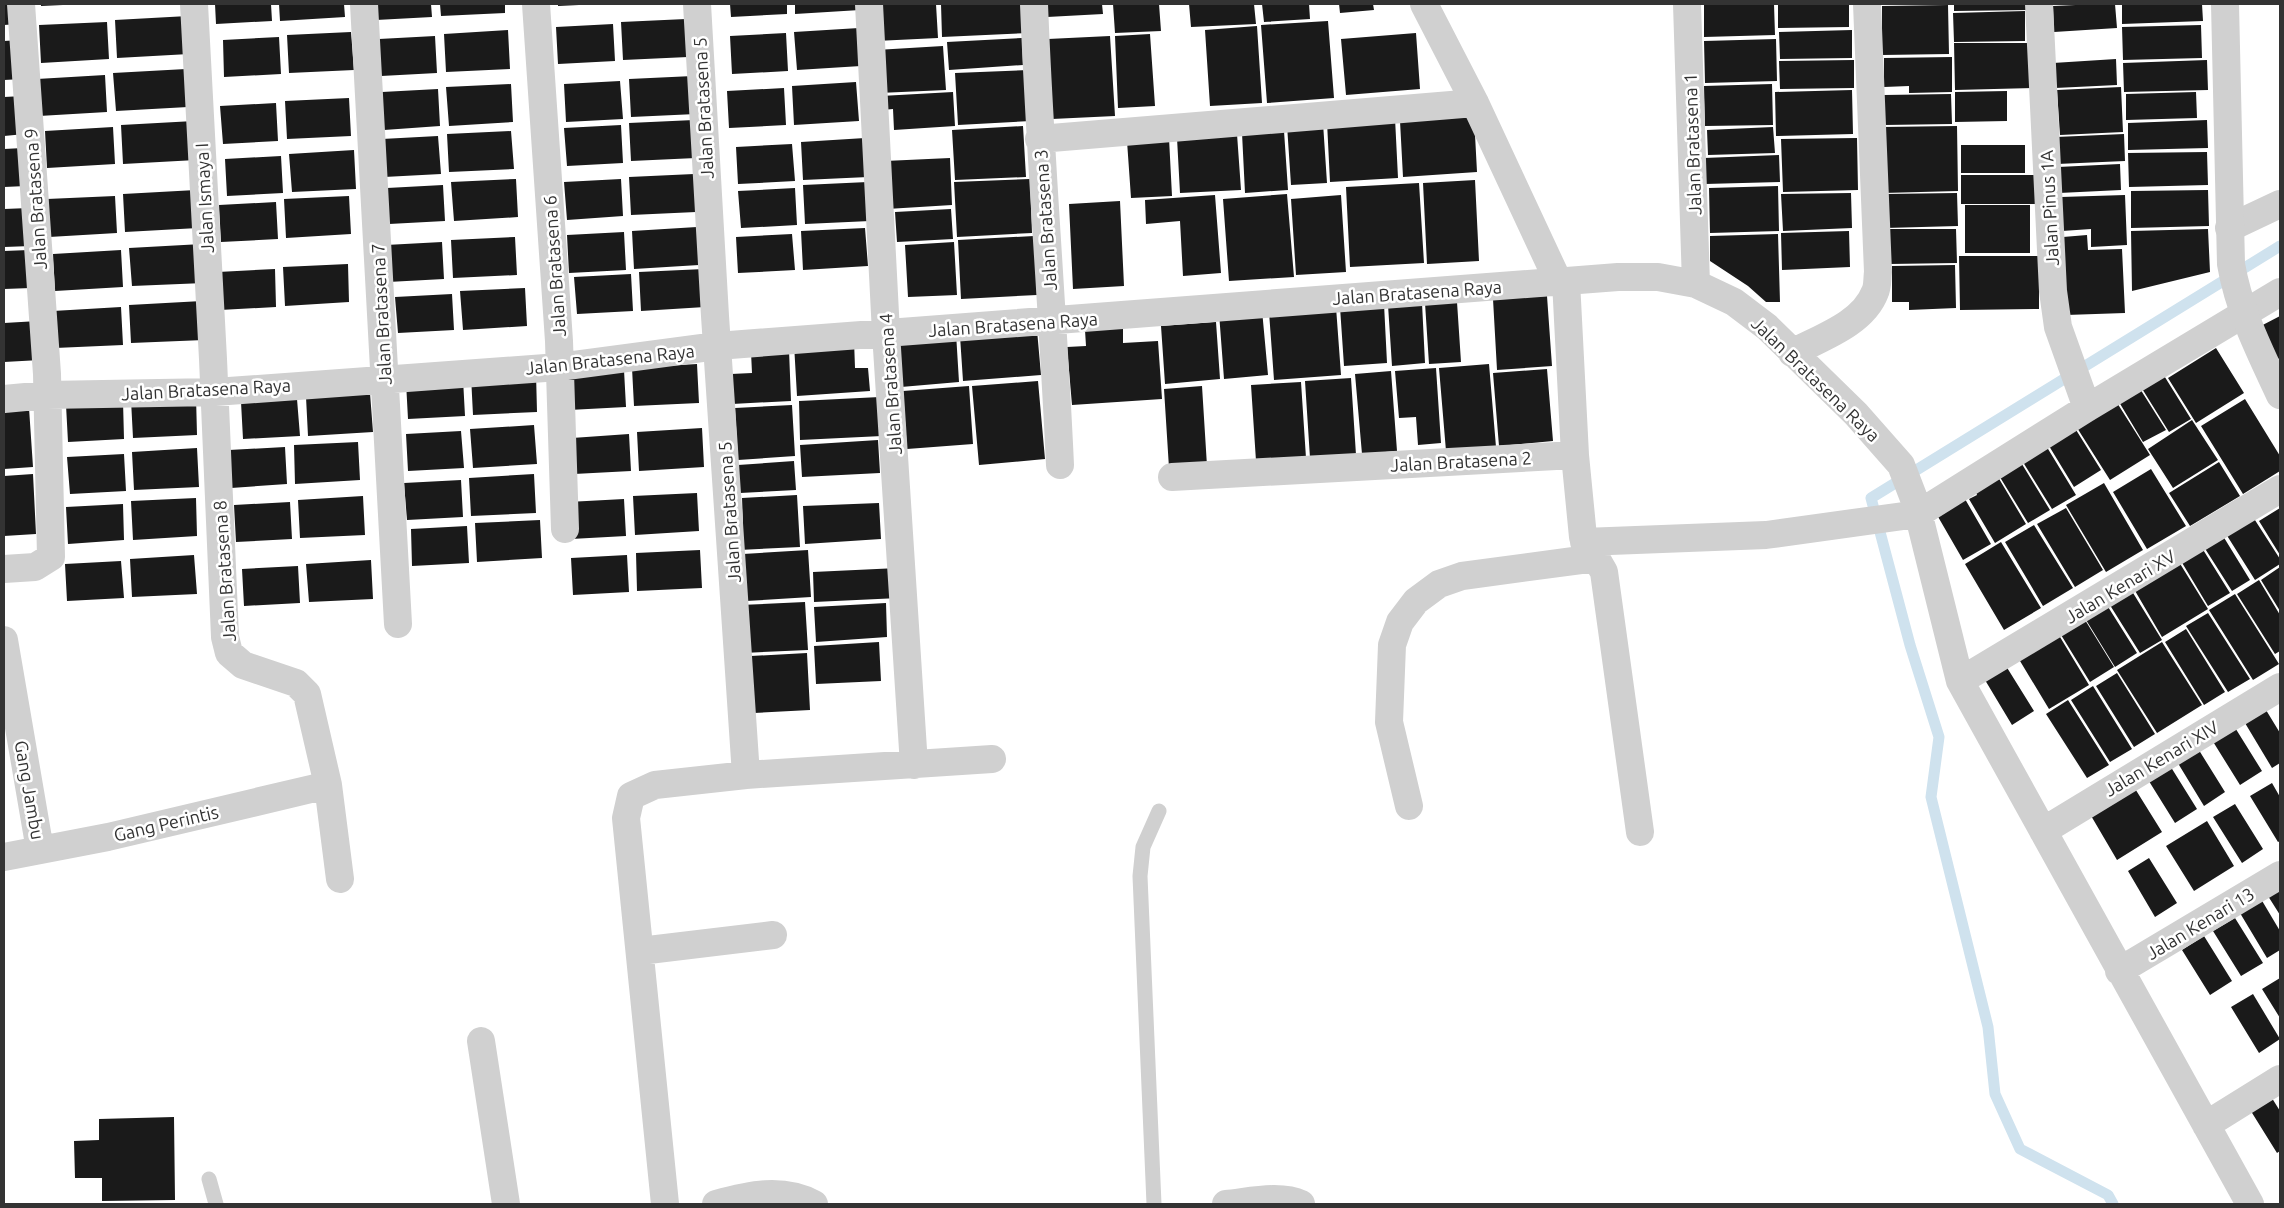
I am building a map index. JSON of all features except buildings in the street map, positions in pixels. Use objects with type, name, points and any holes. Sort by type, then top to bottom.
[{"type":"street","name":"Jalan Bratasena 9","points":[[4,570],[35,567],[51,557],[47,364],[22,4]]},
{"type":"street","name":"Jalan Ismaya I","points":[[194,4],[214,392]]},
{"type":"street","name":"Jalan Bratasena 7","points":[[364,4],[398,624]]},
{"type":"street","name":"Jalan Bratasena 6","points":[[536,4],[559,366],[565,529]]},
{"type":"street","name":"Jalan Bratasena 5","points":[[697,4],[717,346],[746,775]]},
{"type":"street","name":"Jalan Bratasena 4","points":[[868,4],[886,334],[914,765]]},
{"type":"street","name":"Jalan Bratasena 3","points":[[1034,4],[1039,139],[1053,321],[1060,465]]},
{"type":"street","points":[[1424,4],[1475,103],[1562,281],[1576,455],[1590,550],[1604,572],[1640,832]]},
{"type":"street","name":"Jalan Bratasena 1","points":[[1687,4],[1696,284]]},
{"type":"street","points":[[1792,353],[1850,322],[1865,307],[1876,291],[1878,272],[1867,4]]},
{"type":"street","name":"Jalan Pinus 1A","points":[[2039,4],[2053,291],[2058,327],[2085,403]]},
{"type":"street","points":[[2225,4],[2231,264],[2241,308],[2280,395]]},
{"type":"street","points":[[1039,139],[1475,103]]},
{"type":"street","points":[[2229,228],[2280,204]]},
{"type":"street","name":"Jalan Bratasena Raya","points":[[4,399],[47,395],[214,392],[559,366],[717,346],[1618,276],[1658,276],[1696,284],[1734,302],[1767,327],[1856,414],[1904,472],[1918,514],[1960,681],[2119,971],[2250,1204]]},
{"type":"street","points":[[1409,806],[1389,722],[1392,645],[1400,622],[1416,600],[1440,584],[1462,576],[1590,550],[1766,535],[1918,514],[2085,403],[2241,308],[2280,292]]},
{"type":"street","name":"Jalan Bratasena 8","points":[[214,392],[225,637],[229,653],[243,665],[296,683],[307,694],[328,786],[340,879]]},
{"type":"street","name":"Jalan Bratasena 2","points":[[1172,477],[1576,455]]},
{"type":"street","name":"Jalan Kenari XV","points":[[1960,681],[2280,489]]},
{"type":"street","name":"Gang Jambu","points":[[4,640],[40,850]]},
{"type":"street","name":"Jalan Kenari XIV","points":[[2043,831],[2280,687]]},
{"type":"street","points":[[665,1204],[626,818],[631,796],[654,786],[746,775],[992,759]]},
{"type":"street","name":"Gang Perintis","points":[[4,857],[108,837],[328,786]]},
{"type":"street","name":"Jalan Kenari 13","points":[[2119,971],[2280,875]]},
{"type":"street","points":[[640,952],[773,935]]},
{"type":"street","points":[[481,1041],[506,1204]]},
{"type":"street","points":[[2206,1125],[2280,1080]]},
{"type":"street","points":[[716,1204],[748,1195],[779,1193],[802,1198],[814,1204]]},
{"type":"street","points":[[1226,1204],[1280,1200],[1294,1201],[1301,1204]]},
{"type":"lane","points":[[1154,1204],[1140,876],[1144,847],[1159,811]]},
{"type":"lane","points":[[209,1179],[216,1204]]},
{"type":"waterway","points":[[2113,1204],[2108,1195],[2020,1149],[1995,1094],[1988,1027],[1931,797],[1939,737],[1910,645],[1871,498],[2280,246]]}]
